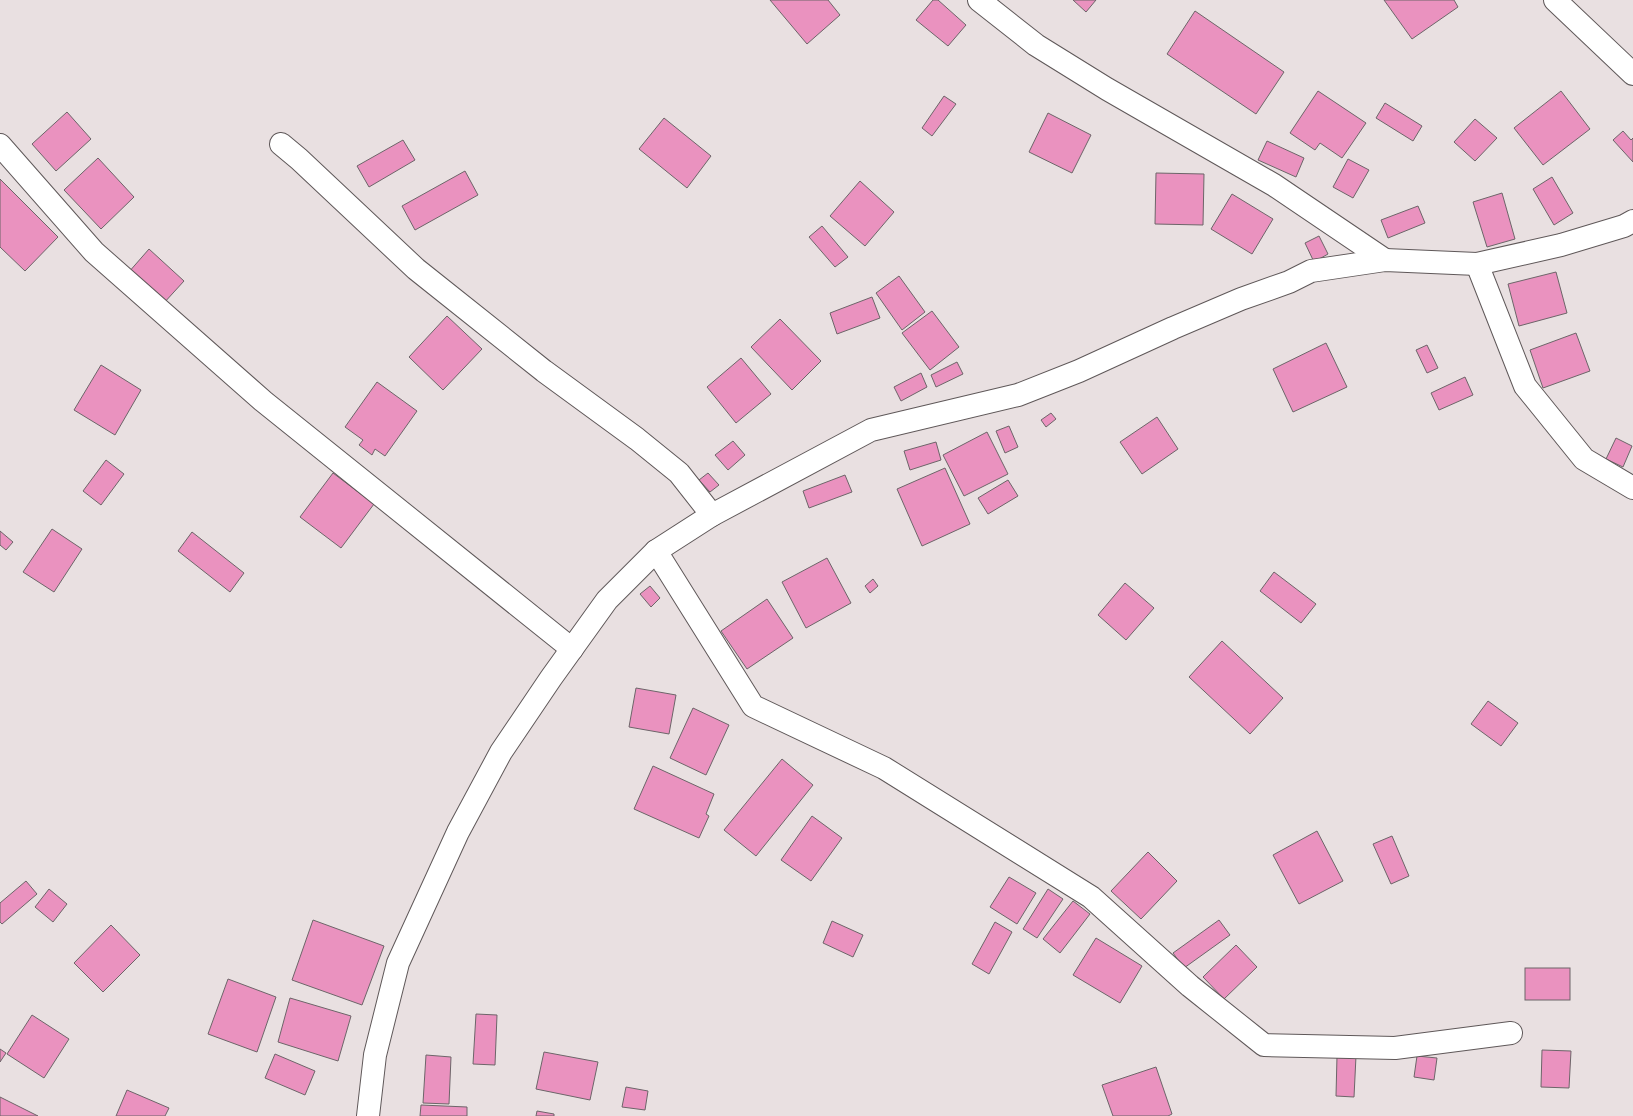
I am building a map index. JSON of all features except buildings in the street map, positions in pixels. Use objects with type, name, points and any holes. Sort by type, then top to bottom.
[{"type":"street","points":[[979,0],[1036,45],[1107,89],[1274,185],[1385,260]]},
{"type":"street","points":[[1555,0],[1633,74]]},
{"type":"street","points":[[281,144],[299,159],[416,269],[544,371],[637,438],[679,473],[712,515]]},
{"type":"street","points":[[0,145],[94,252],[263,401],[572,649]]},
{"type":"street","points":[[368,1116],[375,1055],[398,963],[458,832],[501,752],[572,649],[607,600],[656,551],[712,515],[871,430],[1018,395],[1079,371],[1241,299],[1289,282],[1310,271],[1385,260],[1477,264],[1561,245],[1624,226],[1633,221]]},
{"type":"street","points":[[1477,264],[1525,386],[1584,459],[1633,488]]},
{"type":"street","points":[[656,551],[753,706],[884,768],[1091,898],[1190,986],[1264,1045],[1395,1048],[1511,1033]]}]
